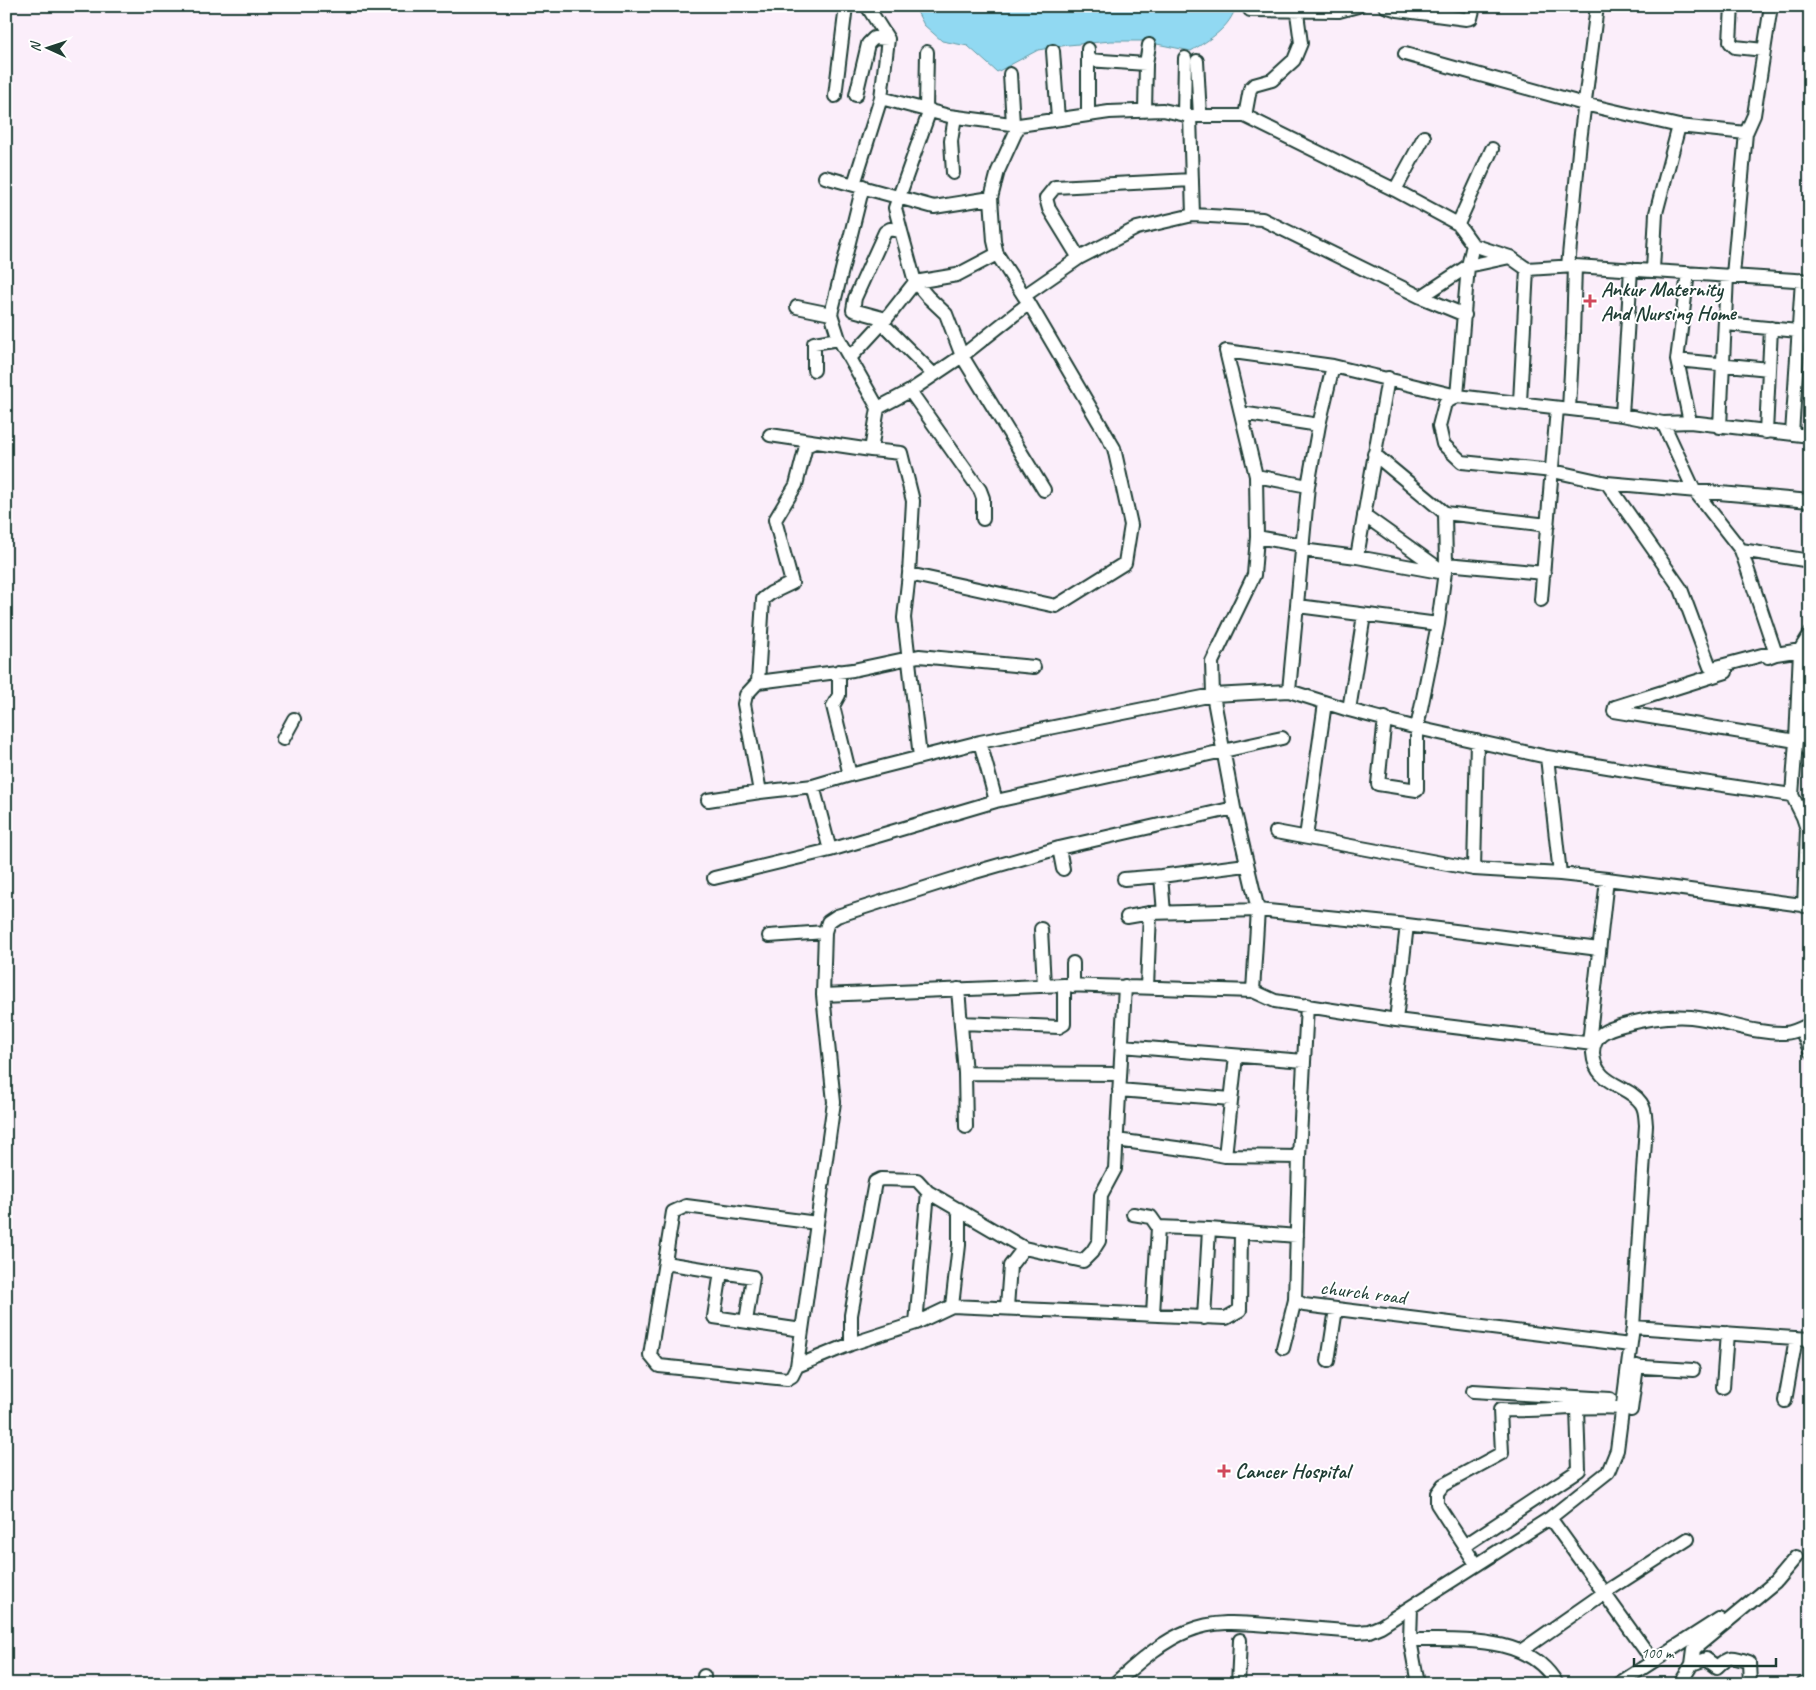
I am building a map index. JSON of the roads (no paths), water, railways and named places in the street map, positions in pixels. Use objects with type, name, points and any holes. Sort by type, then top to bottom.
[{"type":"street","points":[[835,96],[846,6]]},
{"type":"street","points":[[866,6],[888,39],[881,98],[859,185],[831,314],[839,339],[878,408],[871,450]]},
{"type":"street","points":[[1250,10],[1296,8],[1339,11],[1358,6]]},
{"type":"street","points":[[1385,6],[1398,10],[1466,19],[1471,18],[1474,6]]},
{"type":"street","points":[[1541,600],[1553,471],[1573,335],[1571,266],[1584,104],[1597,6]]},
{"type":"street","points":[[1732,6],[1730,42],[1735,47],[1764,50]]},
{"type":"street","points":[[1720,427],[1722,365],[1746,133],[1754,115],[1771,6]]},
{"type":"street","points":[[1245,116],[1250,89],[1254,85],[1272,80],[1294,60],[1301,43],[1296,8]]},
{"type":"street","points":[[856,95],[868,44],[874,38],[888,39]]},
{"type":"street","points":[[1145,111],[1146,64],[1149,45]]},
{"type":"street","points":[[1053,51],[1058,119]]},
{"type":"street","points":[[927,52],[928,110],[895,208],[901,231],[915,282],[926,296],[946,314],[962,356],[1044,490]]},
{"type":"street","points":[[1088,115],[1088,54],[1146,64]]},
{"type":"street","points":[[1405,54],[1584,104],[1679,126],[1746,133]]},
{"type":"street","points":[[1191,60],[1193,215]]},
{"type":"street","points":[[909,574],[1056,606],[1125,563],[1130,525],[1114,448],[997,254],[994,241],[991,198],[998,171],[1016,125],[1010,74]]},
{"type":"street","points":[[881,98],[955,117],[1016,125],[1088,115],[1163,110],[1191,116],[1245,116],[1395,190],[1458,224],[1473,245],[1510,257],[1527,269],[1571,266],[1806,280],[1798,330],[1792,434]]},
{"type":"street","points":[[953,173],[951,141],[955,117]]},
{"type":"street","points":[[1653,270],[1656,213],[1679,126]]},
{"type":"street","points":[[1395,190],[1424,137]]},
{"type":"street","points":[[1458,224],[1492,149]]},
{"type":"street","points":[[826,177],[934,207],[991,198]]},
{"type":"street","points":[[1079,258],[1049,209],[1046,198],[1055,187],[1192,180]]},
{"type":"street","points":[[878,408],[910,391],[962,356],[1026,300],[1079,258],[1137,228],[1193,215],[1262,219],[1422,297],[1464,315]]},
{"type":"street","points":[[901,231],[890,229],[886,232],[856,298],[853,310],[884,321],[934,375]]},
{"type":"street","points":[[1457,396],[1468,266],[1473,245]]},
{"type":"street","points":[[850,358],[884,321],[915,282],[957,275],[997,254]]},
{"type":"street","points":[[1422,297],[1468,266],[1510,257]]},
{"type":"street","points":[[1520,402],[1527,269]]},
{"type":"street","points":[[1622,415],[1630,269]]},
{"type":"street","points":[[1688,273],[1677,360],[1690,422]]},
{"type":"street","points":[[797,307],[831,314]]},
{"type":"street","points":[[1726,324],[1798,330]]},
{"type":"street","points":[[1766,432],[1771,328]]},
{"type":"street","points":[[814,370],[814,343],[839,339]]},
{"type":"street","points":[[1253,991],[1258,910],[1234,808],[1213,696],[1212,662],[1254,575],[1257,537],[1256,476],[1226,351],[1333,366],[1457,396],[1520,402],[1663,422],[1690,422],[1810,436]]},
{"type":"street","points":[[1677,360],[1769,369]]},
{"type":"street","points":[[1289,691],[1308,486],[1319,425],[1333,366]]},
{"type":"street","points":[[1357,557],[1388,378]]},
{"type":"street","points":[[910,391],[980,490],[983,498],[983,519]]},
{"type":"street","points":[[1457,396],[1445,403],[1438,426],[1443,444],[1462,462],[1553,471],[1606,483],[1810,501]]},
{"type":"street","points":[[1241,413],[1319,425]]},
{"type":"street","points":[[1663,422],[1694,490],[1741,550],[1776,654]]},
{"type":"street","points":[[770,435],[901,453],[913,501],[909,574],[904,618],[920,758]]},
{"type":"street","points":[[760,792],[744,704],[746,695],[758,682],[763,599],[792,583],[775,520],[796,485],[806,446],[815,442]]},
{"type":"street","points":[[1374,454],[1445,513],[1548,525]]},
{"type":"street","points":[[1256,476],[1308,486]]},
{"type":"street","points":[[1606,483],[1681,590],[1710,667],[1713,668],[1762,655],[1805,649]]},
{"type":"street","points":[[1385,718],[1378,784],[1417,790],[1418,728],[1438,624],[1446,569],[1445,513]]},
{"type":"street","points":[[1364,515],[1446,569]]},
{"type":"street","points":[[1257,537],[1357,557],[1446,569],[1544,573]]},
{"type":"street","points":[[1741,550],[1810,560]]},
{"type":"street","points":[[1298,606],[1438,624]]},
{"type":"street","points":[[1349,710],[1364,615]]},
{"type":"street","points":[[1276,832],[1474,869],[1607,879],[1807,906],[1807,830],[1804,817],[1792,795],[1805,649],[1810,634]]},
{"type":"street","points":[[1776,654],[1615,708],[1614,711],[1796,741]]},
{"type":"street","points":[[758,682],[839,671],[919,656],[1034,667]]},
{"type":"street","points":[[839,671],[839,695],[833,706],[850,775]]},
{"type":"street","points":[[708,800],[814,786],[980,742],[1213,696],[1289,691],[1349,710],[1418,728],[1547,757],[1792,795]]},
{"type":"street","points":[[1306,837],[1325,703]]},
{"type":"street","points":[[283,739],[294,718]]},
{"type":"street","points":[[714,878],[830,850],[996,801],[1282,738]]},
{"type":"street","points":[[1474,869],[1477,741]]},
{"type":"street","points":[[980,742],[996,801]]},
{"type":"street","points":[[1547,757],[1560,874]]},
{"type":"street","points":[[814,786],[830,850]]},
{"type":"street","points":[[817,1223],[686,1206],[673,1212],[650,1355],[659,1366],[787,1379],[792,1376],[797,1366],[834,1102],[823,995],[825,932],[828,922],[837,916],[975,872],[1059,848],[1234,808]]},
{"type":"street","points":[[1059,848],[1063,869]]},
{"type":"street","points":[[1124,879],[1161,876],[1246,864]]},
{"type":"street","points":[[1161,876],[1164,913]]},
{"type":"street","points":[[1114,1684],[1161,1645],[1187,1631],[1204,1625],[1221,1622],[1358,1632],[1369,1631],[1382,1626],[1550,1518],[1608,1472],[1617,1450],[1633,1366],[1630,1344],[1633,1327],[1646,1125],[1645,1111],[1641,1102],[1613,1085],[1600,1072],[1595,1062],[1591,1044],[1607,879]]},
{"type":"street","points":[[1127,916],[1150,913],[1258,910],[1407,925],[1599,949]]},
{"type":"street","points":[[1147,987],[1150,913]]},
{"type":"street","points":[[1396,1020],[1407,925]]},
{"type":"street","points":[[1041,929],[1044,986]]},
{"type":"street","points":[[769,936],[825,932]]},
{"type":"street","points":[[961,1022],[1059,1027],[1064,1024],[1073,963]]},
{"type":"street","points":[[823,995],[1044,986],[1125,986],[1253,991],[1275,1001],[1396,1020],[1591,1044]]},
{"type":"street","points":[[851,1344],[851,1315],[875,1182],[881,1179],[917,1180],[928,1192],[1024,1248],[1083,1261],[1092,1252],[1099,1241],[1101,1195],[1115,1169],[1125,986]]},
{"type":"street","points":[[958,989],[965,1073],[966,1127]]},
{"type":"street","name":"church road","points":[[1307,1005],[1299,1157],[1295,1300],[1304,1305],[1630,1344]]},
{"type":"street","points":[[1591,1044],[1598,1036],[1612,1028],[1652,1018],[1670,1016],[1693,1017],[1763,1032],[1787,1033],[1805,1027],[1810,1051]]},
{"type":"street","points":[[1122,1046],[1304,1061]]},
{"type":"street","points":[[1226,1156],[1236,1056]]},
{"type":"street","points":[[965,1073],[1120,1074]]},
{"type":"street","points":[[1119,1090],[1232,1099]]},
{"type":"street","points":[[1116,1140],[1226,1156],[1299,1157]]},
{"type":"street","points":[[916,1323],[928,1192]]},
{"type":"street","points":[[952,1306],[959,1244],[959,1210]]},
{"type":"street","points":[[1133,1214],[1151,1217],[1158,1228],[1153,1314]]},
{"type":"street","points":[[1158,1228],[1209,1229],[1298,1236]]},
{"type":"street","points":[[1204,1318],[1209,1229]]},
{"type":"street","points":[[797,1366],[851,1344],[916,1323],[952,1306],[1226,1318],[1240,1310],[1241,1232]]},
{"type":"street","points":[[1007,1307],[1010,1266],[1024,1248]]},
{"type":"street","points":[[665,1263],[754,1277],[746,1321]]},
{"type":"street","points":[[721,1272],[714,1317],[802,1330]]},
{"type":"street","points":[[1283,1348],[1295,1300]]},
{"type":"street","points":[[1328,1361],[1336,1309]]},
{"type":"street","points":[[1633,1327],[1810,1339]]},
{"type":"street","points":[[1723,1387],[1727,1333]]},
{"type":"street","points":[[1785,1401],[1796,1338]]},
{"type":"street","points":[[1633,1366],[1693,1370]]},
{"type":"street","points":[[1472,1391],[1625,1406]]},
{"type":"street","points":[[1476,1564],[1437,1504],[1437,1493],[1443,1485],[1502,1452],[1500,1410],[1625,1406]]},
{"type":"street","points":[[1464,1546],[1579,1470],[1578,1408]]},
{"type":"street","points":[[1550,1518],[1652,1662]]},
{"type":"street","points":[[1521,1651],[1604,1593],[1688,1539]]},
{"type":"street","points":[[1680,1684],[1692,1664],[1694,1649],[1775,1582],[1796,1557]]},
{"type":"street","points":[[1411,1607],[1410,1640],[1418,1684]]},
{"type":"street","points":[[1618,1684],[1719,1619]]},
{"type":"street","points":[[1238,1684],[1240,1640]]},
{"type":"street","points":[[1410,1640],[1493,1643],[1521,1651],[1544,1666],[1557,1684]]},
{"type":"street","points":[[1692,1664],[1706,1659],[1717,1667],[1726,1659],[1739,1658],[1749,1662],[1750,1684]]},
{"type":"water","points":[[914,6],[1236,6],[1229,21],[1218,33],[1191,51],[1142,41],[1111,41],[1068,45],[1038,50],[997,72],[968,46],[942,41],[924,25]]},
{"type":"place","name":"Ankur Maternity And Nursing Home","points":[[1590,301]]},
{"type":"place","name":"Cancer Hospital","points":[[1224,1471]]}]
